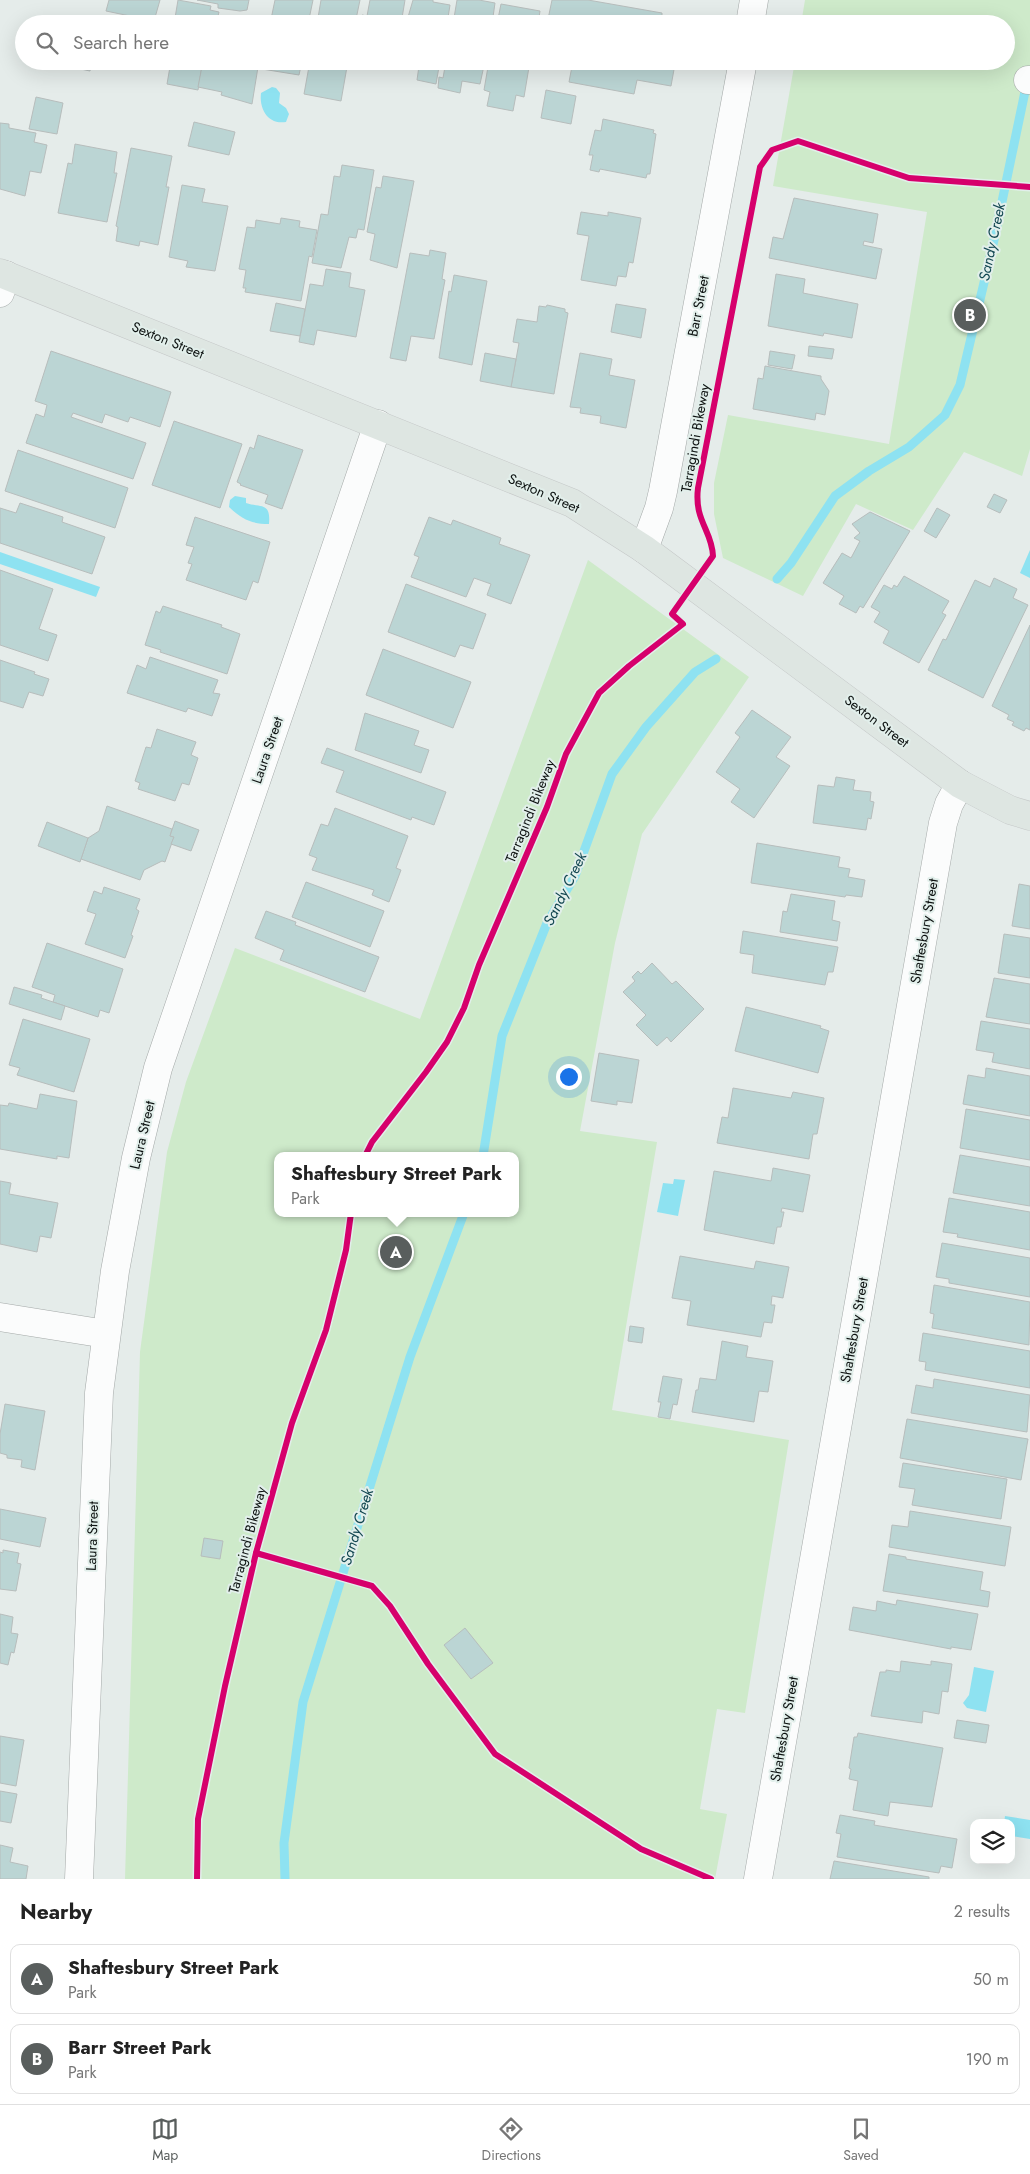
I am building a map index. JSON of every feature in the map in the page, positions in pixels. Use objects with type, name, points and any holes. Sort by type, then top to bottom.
[{"type":"main road","name":"Sexton Street","points":[[2,280],[378,424],[572,504],[644,550],[960,784],[1010,810],[1030,816]]},
{"type":"street","points":[[752,15],[754,0]]},
{"type":"street","name":"Barr Street","points":[[644,550],[663,491],[741,70]]},
{"type":"street","name":"Laura Street","points":[[79,1879],[99,1393],[106,1334],[136,1158],[158,1068],[378,424]]},
{"type":"street","name":"Shaftesbury Street","points":[[758,1879],[943,823],[949,804],[960,784]]},
{"type":"street","points":[[0,1317],[106,1334]]},
{"type":"green space","points":[[805,0],[1030,0],[1030,449],[1022,476],[964,452],[913,530],[856,504],[803,596],[723,558],[714,514],[714,483],[728,415],[889,444],[927,212],[773,186],[793,70],[1015,70],[1015,15],[802,15]]},
{"type":"green space","points":[[588,560],[749,677],[642,834],[615,943],[580,1131],[657,1142],[612,1410],[789,1440],[745,1713],[717,1709],[700,1809],[727,1814],[715,1879],[125,1879],[140,1352],[167,1152],[186,1082],[235,948],[420,1019]]},
{"type":"water","points":[[272,87],[276,88],[280,93],[279,103],[286,108],[289,114],[286,122],[274,121],[263,110],[261,93]]},
{"type":"water","points":[[235,496],[246,498],[246,503],[264,507],[268,512],[269,524],[252,522],[243,518],[229,507],[230,500]]},
{"type":"water","points":[[1030,550],[1030,578],[1020,573]]},
{"type":"water","points":[[0,552],[100,587],[96,597],[0,564]]},
{"type":"water","points":[[674,1179],[685,1180],[678,1216],[657,1212],[663,1183],[673,1184]]},
{"type":"water","points":[[974,1667],[994,1671],[986,1712],[967,1708],[963,1703],[969,1695]]},
{"type":"water","points":[[1005,1816],[1030,1820],[1030,1839],[1015,1837],[1015,1819],[1005,1819]]},
{"type":"building","points":[[109,0],[160,0],[156,15],[125,15],[106,11]]},
{"type":"building","points":[[178,0],[211,6],[210,10],[219,12],[218,15],[176,15]]},
{"type":"building","points":[[197,0],[249,0],[247,10],[240,11],[218,8],[218,4]]},
{"type":"building","points":[[275,0],[313,0],[310,15],[272,15]]},
{"type":"building","points":[[321,0],[360,0],[357,15],[318,15]]},
{"type":"building","points":[[370,0],[405,0],[402,15],[367,15]]},
{"type":"building","points":[[413,0],[433,0],[433,2],[450,5],[448,15],[409,15]]},
{"type":"building","points":[[457,0],[479,0],[495,3],[493,15],[454,15]]},
{"type":"building","points":[[552,0],[588,0],[662,13],[662,15],[549,15]]},
{"type":"building","points":[[501,4],[540,11],[539,15],[499,15]]},
{"type":"building","points":[[169,70],[201,70],[198,90],[167,84]]},
{"type":"building","points":[[201,70],[258,70],[252,104],[221,95],[222,92],[198,87]]},
{"type":"building","points":[[268,70],[300,70],[299,75]]},
{"type":"building","points":[[308,70],[346,70],[341,101],[304,94]]},
{"type":"building","points":[[418,70],[438,70],[436,84],[417,80]]},
{"type":"building","points":[[444,70],[483,70],[480,84],[462,81],[460,93],[438,88],[439,77],[443,78]]},
{"type":"building","points":[[487,70],[528,70],[524,97],[516,95],[513,111],[487,106],[490,92],[484,90]]},
{"type":"building","points":[[571,70],[674,70],[671,86],[637,80],[634,94],[569,82]]},
{"type":"building","points":[[546,90],[576,96],[571,124],[541,118]]},
{"type":"building","points":[[36,97],[63,103],[57,134],[29,129]]},
{"type":"building","points":[[603,119],[654,130],[653,133],[656,134],[650,174],[647,174],[646,178],[600,169],[599,172],[590,170],[593,155],[589,155],[595,130],[601,131]]},
{"type":"building","points":[[194,122],[235,132],[229,155],[188,146]]},
{"type":"building","points":[[0,123],[9,124],[9,128],[36,133],[34,142],[47,145],[41,173],[30,171],[25,196],[0,189]]},
{"type":"building","points":[[75,144],[117,152],[114,173],[117,173],[107,222],[58,213],[68,163],[72,164]]},
{"type":"building","points":[[131,148],[172,156],[166,187],[169,187],[158,245],[140,241],[139,246],[116,241],[118,227],[116,226]]},
{"type":"building","points":[[342,165],[374,170],[364,230],[358,229],[356,238],[349,237],[341,268],[312,263],[321,214],[328,215],[334,176],[340,177]]},
{"type":"building","points":[[383,176],[414,181],[397,268],[370,260],[375,234],[367,232],[376,187],[381,188]]},
{"type":"building","points":[[182,185],[205,189],[202,202],[228,206],[215,271],[186,267],[188,261],[169,257]]},
{"type":"building","points":[[794,198],[878,214],[873,243],[864,241],[863,245],[882,249],[876,279],[769,258],[773,237],[783,239]]},
{"type":"building","points":[[581,212],[608,216],[608,212],[641,218],[633,263],[629,262],[626,277],[618,276],[616,286],[581,280],[589,236],[577,234]]},
{"type":"building","points":[[281,218],[300,221],[299,227],[317,230],[312,257],[309,256],[301,301],[245,292],[246,288],[243,288],[246,270],[239,269],[247,227],[255,228],[256,220],[280,224]]},
{"type":"building","points":[[430,250],[446,253],[442,279],[445,280],[434,339],[411,336],[406,361],[390,358],[410,253],[429,256]]},
{"type":"building","points":[[326,269],[351,273],[349,287],[365,290],[356,337],[317,330],[314,345],[299,342],[310,284],[323,286]]},
{"type":"building","points":[[776,274],[805,279],[803,293],[858,304],[852,338],[824,333],[823,336],[768,326]]},
{"type":"building","points":[[454,275],[487,281],[472,365],[439,358],[449,291],[451,292]]},
{"type":"building","points":[[276,303],[305,309],[300,336],[270,331]]},
{"type":"building","points":[[616,304],[646,309],[641,338],[611,332]]},
{"type":"building","points":[[547,305],[565,309],[565,312],[568,313],[554,394],[511,387],[519,343],[513,342],[517,319],[537,322],[539,306],[546,307]]},
{"type":"building","points":[[809,346],[834,349],[832,359],[808,356]]},
{"type":"building","points":[[51,351],[171,392],[160,427],[130,417],[128,422],[105,414],[102,423],[73,413],[71,417],[146,443],[133,479],[26,443],[36,414],[44,417],[47,405],[35,401]]},
{"type":"building","points":[[770,351],[795,355],[792,369],[768,365]]},
{"type":"building","points":[[485,353],[516,359],[511,387],[480,381]]},
{"type":"building","points":[[580,353],[612,359],[609,375],[635,380],[626,428],[600,423],[601,416],[580,413],[581,408],[570,407]]},
{"type":"building","points":[[765,366],[821,376],[829,391],[825,415],[816,413],[815,420],[753,409],[758,378],[763,379]]},
{"type":"building","points":[[174,421],[242,444],[220,508],[152,485]]},
{"type":"building","points":[[258,435],[303,450],[282,509],[265,503],[268,495],[240,485],[237,482],[250,447],[254,449]]},
{"type":"building","points":[[18,450],[128,488],[115,528],[5,491]]},
{"type":"building","points":[[994,494],[1007,500],[1000,513],[987,507]]},
{"type":"building","points":[[20,503],[63,517],[62,522],[105,537],[92,574],[0,543],[0,508],[16,513]]},
{"type":"building","points":[[937,508],[950,515],[936,538],[924,531]]},
{"type":"building","points":[[870,512],[910,531],[863,608],[860,606],[856,613],[839,604],[844,596],[823,583],[842,553],[851,558],[860,541],[854,538],[860,533],[852,524]]},
{"type":"building","points":[[195,517],[270,542],[258,583],[253,581],[246,600],[186,580],[192,564],[188,563],[194,547],[186,545]]},
{"type":"building","points":[[429,517],[451,525],[453,520],[501,538],[499,544],[530,555],[511,604],[487,595],[491,584],[474,578],[466,597],[411,577],[419,557],[414,555]]},
{"type":"building","points":[[0,570],[53,589],[39,629],[57,635],[48,661],[0,645]]},
{"type":"building","points":[[904,576],[949,601],[942,613],[946,615],[919,663],[883,643],[889,631],[874,622],[880,612],[871,607],[884,585],[892,589],[894,585],[897,587]]},
{"type":"building","points":[[994,578],[1017,589],[1013,598],[1028,605],[983,698],[928,670],[943,639],[946,640],[975,580],[990,587]]},
{"type":"building","points":[[406,584],[486,614],[473,649],[460,645],[455,657],[388,632]]},
{"type":"building","points":[[163,606],[222,625],[221,627],[240,634],[227,674],[160,652],[161,650],[145,645],[156,611],[160,613]]},
{"type":"building","points":[[1030,625],[1030,730],[1026,728],[1024,731],[1012,725],[1014,722],[1007,719],[1009,715],[992,706]]},
{"type":"building","points":[[383,649],[471,682],[453,728],[366,695]]},
{"type":"building","points":[[150,657],[218,680],[213,693],[220,694],[212,716],[188,708],[186,712],[127,693],[137,665],[146,669]]},
{"type":"building","points":[[0,660],[49,679],[43,696],[29,692],[23,708],[0,701]]},
{"type":"building","points":[[752,710],[791,737],[776,757],[790,766],[754,818],[731,802],[740,789],[716,772],[740,737],[735,733]]},
{"type":"building","points":[[365,713],[419,731],[414,745],[429,750],[421,773],[355,750]]},
{"type":"building","points":[[157,729],[196,742],[191,755],[198,758],[189,785],[182,783],[175,801],[138,789],[140,783],[135,781],[146,747],[151,748]]},
{"type":"building","points":[[327,748],[446,792],[434,825],[412,817],[411,820],[336,792],[344,771],[321,763]]},
{"type":"building","points":[[836,777],[855,780],[853,790],[871,792],[870,801],[874,802],[871,819],[868,818],[866,830],[813,823],[818,785],[834,787]]},
{"type":"building","points":[[107,806],[172,829],[170,836],[174,837],[165,862],[162,861],[144,870],[140,880],[81,859],[88,838],[99,831]]},
{"type":"building","points":[[335,808],[408,836],[396,868],[401,870],[389,902],[372,895],[374,890],[312,870],[317,858],[309,855],[321,824],[328,826]]},
{"type":"building","points":[[175,821],[199,830],[191,851],[171,844],[174,837],[170,836]]},
{"type":"building","points":[[47,822],[88,838],[80,862],[38,846]]},
{"type":"building","points":[[757,843],[840,857],[838,867],[850,869],[848,877],[865,880],[862,897],[846,895],[845,897],[751,883]]},
{"type":"building","points":[[306,882],[384,911],[370,947],[292,917]]},
{"type":"building","points":[[1019,884],[1030,886],[1030,929],[1012,926]]},
{"type":"building","points":[[104,887],[140,899],[136,909],[139,911],[131,935],[133,936],[125,958],[85,944],[96,914],[87,911],[94,891],[102,894]]},
{"type":"building","points":[[791,894],[835,901],[832,920],[840,922],[837,941],[780,932],[783,911],[787,912]]},
{"type":"building","points":[[266,911],[296,922],[295,925],[379,957],[365,992],[280,960],[284,950],[255,938]]},
{"type":"building","points":[[743,931],[838,947],[833,972],[828,972],[825,985],[752,973],[754,955],[740,953]]},
{"type":"building","points":[[1004,934],[1030,938],[1030,978],[998,973]]},
{"type":"building","points":[[47,943],[123,969],[109,1013],[100,1010],[98,1017],[53,1002],[55,995],[32,987]]},
{"type":"building","points":[[652,963],[672,984],[676,981],[704,1009],[671,1042],[667,1037],[657,1046],[636,1025],[646,1015],[623,992],[635,981],[632,977],[638,971],[641,974]]},
{"type":"building","points":[[994,978],[1030,984],[1030,1024],[986,1017]]},
{"type":"building","points":[[14,987],[42,995],[41,998],[65,1006],[61,1020],[9,1004]]},
{"type":"building","points":[[746,1007],[821,1026],[820,1028],[829,1031],[818,1073],[735,1051]]},
{"type":"building","points":[[23,1019],[90,1039],[74,1092],[17,1075],[20,1068],[9,1065]]},
{"type":"building","points":[[981,1021],[1030,1029],[1030,1069],[992,1062],[994,1053],[976,1050]]},
{"type":"building","points":[[599,1053],[639,1060],[632,1103],[617,1101],[617,1105],[591,1101]]},
{"type":"building","points":[[986,1068],[1030,1076],[1030,1116],[963,1104],[968,1075],[985,1078]]},
{"type":"building","points":[[733,1088],[791,1098],[793,1092],[824,1098],[817,1134],[813,1134],[809,1159],[717,1143],[722,1117],[728,1118]]},
{"type":"building","points":[[40,1094],[77,1101],[69,1158],[57,1156],[57,1159],[0,1149],[0,1105],[8,1106],[9,1103],[37,1109]]},
{"type":"building","points":[[966,1109],[1030,1120],[1030,1160],[960,1148]]},
{"type":"building","points":[[960,1155],[1030,1167],[1030,1206],[953,1193]]},
{"type":"building","points":[[773,1168],[810,1175],[803,1212],[782,1208],[781,1212],[784,1212],[781,1227],[777,1227],[774,1244],[704,1230],[714,1171],[771,1181]]},
{"type":"building","points":[[0,1181],[11,1183],[9,1194],[58,1203],[51,1238],[40,1236],[37,1252],[0,1244]]},
{"type":"building","points":[[949,1198],[1030,1212],[1030,1250],[957,1237],[958,1234],[943,1232]]},
{"type":"building","points":[[942,1243],[1030,1258],[1030,1297],[949,1283],[949,1279],[936,1277]]},
{"type":"building","points":[[680,1256],[754,1269],[756,1261],[789,1267],[783,1298],[772,1296],[771,1305],[775,1305],[772,1323],[764,1322],[761,1337],[687,1325],[691,1301],[672,1298]]},
{"type":"building","points":[[934,1285],[1030,1302],[1029,1345],[932,1328],[934,1314],[930,1313]]},
{"type":"building","points":[[630,1326],[644,1328],[642,1343],[628,1341]]},
{"type":"building","points":[[923,1333],[1030,1351],[1030,1388],[925,1370],[926,1362],[919,1361]]},
{"type":"building","points":[[722,1341],[748,1346],[746,1357],[773,1361],[768,1392],[759,1391],[754,1422],[692,1412],[700,1378],[716,1380]]},
{"type":"building","points":[[663,1376],[682,1379],[677,1405],[673,1404],[670,1419],[658,1417],[661,1402],[658,1402]]},
{"type":"building","points":[[934,1379],[1030,1395],[1027,1432],[911,1413],[916,1385],[933,1388]]},
{"type":"building","points":[[5,1404],[45,1411],[35,1470],[21,1467],[22,1460],[7,1458],[7,1455],[0,1453],[0,1434]]},
{"type":"building","points":[[907,1419],[1028,1439],[1021,1480],[900,1458]]},
{"type":"building","points":[[903,1463],[1007,1479],[1001,1519],[912,1505],[915,1489],[899,1487]]},
{"type":"building","points":[[0,1509],[46,1518],[40,1547],[0,1539]]},
{"type":"building","points":[[910,1511],[1011,1527],[1005,1566],[889,1547],[892,1525],[908,1527]]},
{"type":"building","points":[[204,1538],[223,1541],[220,1559],[201,1556]]},
{"type":"building","points":[[3,1550],[19,1553],[17,1563],[21,1564],[16,1591],[0,1589],[0,1552],[3,1553]]},
{"type":"building","points":[[889,1554],[906,1557],[906,1559],[983,1572],[980,1590],[990,1592],[988,1607],[883,1591]]},
{"type":"building","points":[[897,1600],[978,1614],[971,1650],[951,1647],[951,1649],[849,1630],[853,1607],[876,1611],[877,1601],[896,1605]]},
{"type":"building","points":[[0,1614],[13,1617],[11,1633],[18,1634],[14,1653],[11,1652],[8,1665],[0,1663]]},
{"type":"building","points":[[465,1628],[493,1663],[471,1679],[444,1645]]},
{"type":"building","points":[[901,1661],[931,1665],[931,1661],[952,1664],[948,1692],[942,1691],[939,1714],[923,1711],[922,1723],[871,1716],[880,1672],[886,1672],[886,1670],[900,1672]]},
{"type":"building","points":[[957,1720],[989,1725],[986,1743],[954,1738]]},
{"type":"building","points":[[858,1733],[943,1748],[932,1807],[890,1802],[888,1816],[853,1810],[858,1781],[849,1779],[851,1769],[849,1768],[854,1737],[857,1737]]},
{"type":"building","points":[[0,1736],[24,1740],[16,1786],[0,1783]]},
{"type":"building","points":[[0,1791],[17,1794],[11,1823],[0,1821]]},
{"type":"building","points":[[840,1815],[875,1821],[874,1825],[957,1839],[952,1868],[941,1866],[939,1873],[837,1857],[841,1834],[836,1833]]},
{"type":"building","points":[[0,1845],[13,1848],[10,1862],[28,1866],[26,1879],[0,1879]]},
{"type":"building","points":[[834,1861],[929,1877],[929,1879],[830,1879]]},
{"type":"waterway","name":"Sandy Creek","points":[[777,579],[791,563],[835,496],[869,471],[909,447],[945,415],[960,385],[994,240],[1027,82]]},
{"type":"waterway","name":"Sandy Creek","points":[[484,1152],[502,1036],[547,923],[575,876],[612,774],[646,727],[695,672],[716,659]]},
{"type":"waterway","name":"Sandy Creek","points":[[285,1879],[284,1843],[303,1702],[410,1357],[462,1217]]},
{"type":"cycle path","name":"Tarragindi Bikeway","points":[[367,1152],[372,1142],[447,1042],[464,1008],[479,965],[547,807],[566,754],[599,693],[629,666],[683,624],[672,614],[713,556],[710,539],[699,509],[697,499],[698,488],[760,167],[772,150],[798,141],[909,178],[1030,187]]},
{"type":"cycle path","name":"Tarragindi Bikeway","points":[[197,1879],[198,1819],[225,1686],[256,1553],[292,1423],[326,1330],[346,1250],[350,1217]]},
{"type":"cycle path","name":"Tarragindi Bikeway","points":[[256,1553],[372,1586],[390,1606],[428,1664],[495,1754],[641,1849],[711,1879]]},
{"type":"place","name":"Barr Street Park","points":[[970,315]]},
{"type":"place","name":"Shaftesbury Street Park","points":[[396,1252]]}]
